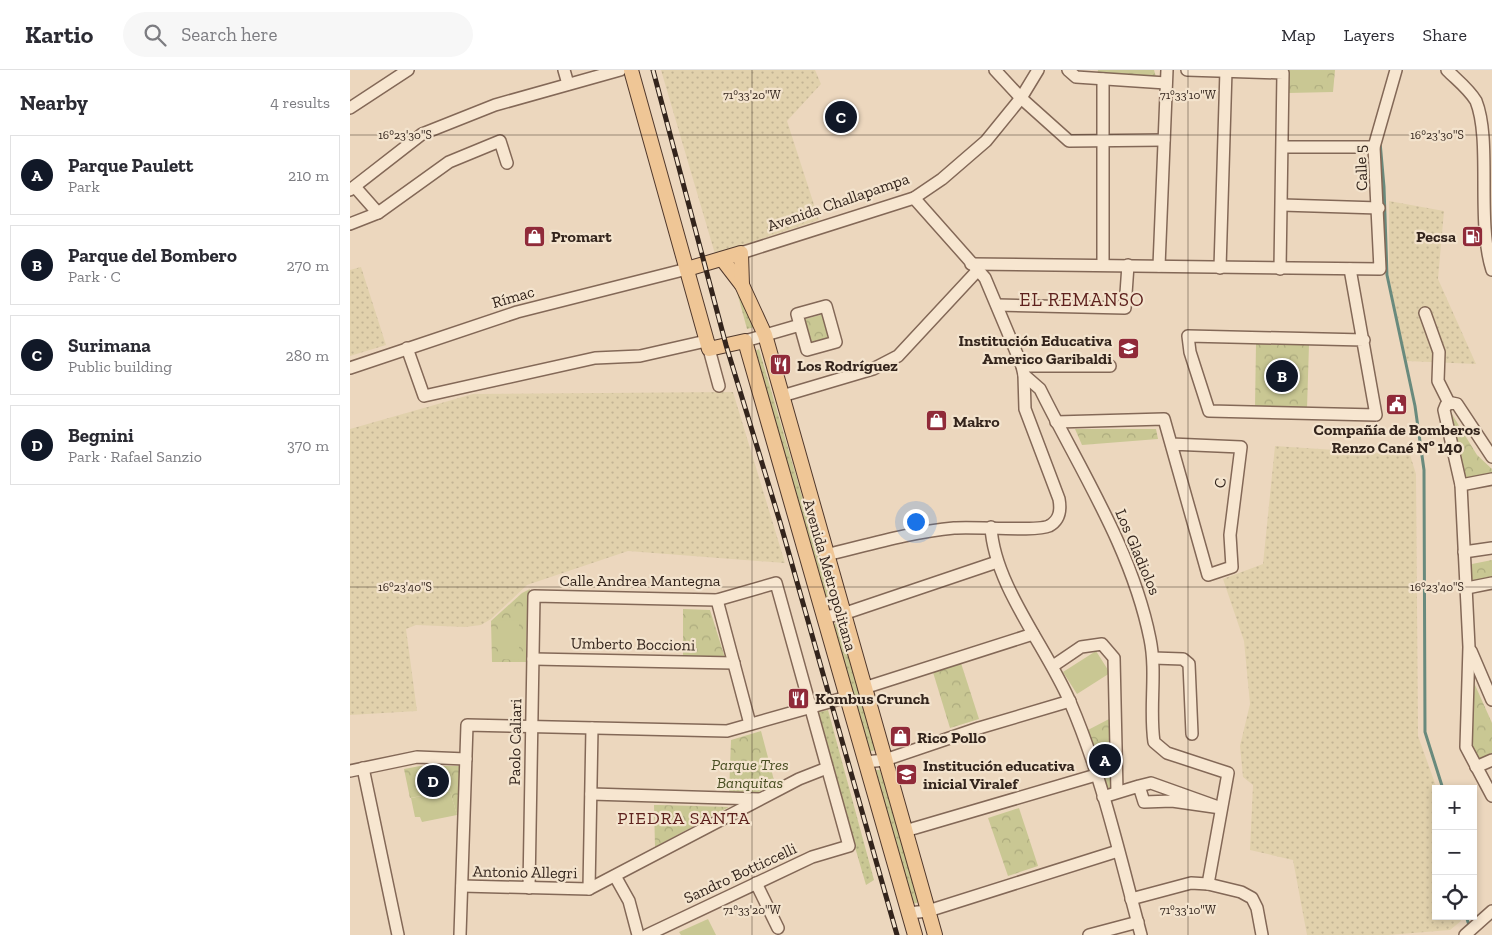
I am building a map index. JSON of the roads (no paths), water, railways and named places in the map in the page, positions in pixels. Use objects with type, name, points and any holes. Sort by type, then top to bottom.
[{"type":"main road","points":[[630,70],[707,345],[745,340]]},
{"type":"main road","name":"Avenida Challapampa","points":[[687,269],[741,253]]},
{"type":"main road","name":"Avenida Metropolitana","points":[[741,253],[742,285]]},
{"type":"main road","name":"Avenida Metropolitana","points":[[722,259],[742,285],[765,336],[934,935]]},
{"type":"main road","name":"Avenida Metropolitana","points":[[745,340],[915,935]]},
{"type":"street","points":[[350,108],[408,70]]},
{"type":"street","points":[[564,70],[568,84]]},
{"type":"street","points":[[378,213],[353,188],[422,134],[495,104],[620,70]]},
{"type":"street","points":[[994,70],[1021,98],[1069,141],[1103,139],[1164,140]]},
{"type":"street","name":"Avenida Challapampa","points":[[741,253],[914,198],[942,180],[986,141],[1021,98],[1038,70]]},
{"type":"street","points":[[1068,70],[1076,77],[1166,83]]},
{"type":"street","points":[[1159,266],[1167,70]]},
{"type":"street","points":[[1187,70],[1283,73],[1280,269]]},
{"type":"street","name":"Calle 5","points":[[1350,270],[1381,269],[1374,147],[1396,70]]},
{"type":"street","points":[[1448,70],[1477,101],[1485,119],[1491,158],[1486,246],[1492,270]]},
{"type":"street","points":[[1220,268],[1226,71]]},
{"type":"street","points":[[1103,79],[1103,265]]},
{"type":"street","points":[[350,224],[378,213],[449,162],[500,141],[506,163]]},
{"type":"street","points":[[1283,147],[1374,147]]},
{"type":"street","points":[[826,555],[932,530],[991,527],[1040,528],[1054,522],[1059,514],[1058,499],[1025,409],[1023,370],[985,278],[914,198]]},
{"type":"street","points":[[1282,205],[1379,208]]},
{"type":"street","points":[[997,305],[1125,308],[1128,265]]},
{"type":"street","points":[[782,396],[873,369],[898,356],[975,267],[1128,265],[1350,270],[1364,340],[1377,413],[1375,415],[1209,411],[1190,352],[1188,336],[1364,340]]},
{"type":"street","name":"Rímac","points":[[350,368],[517,312],[687,269]]},
{"type":"street","points":[[1424,313],[1439,352],[1438,381],[1449,403]]},
{"type":"street","points":[[745,340],[800,325]]},
{"type":"street","points":[[406,348],[424,396],[595,358],[640,356],[707,345],[719,386]]},
{"type":"street","points":[[1023,370],[1110,366]]},
{"type":"street","name":"Los Gladiolos","points":[[1023,370],[1040,389],[1128,563],[1142,601],[1153,658],[1154,742],[1167,753],[1228,773],[1221,808]]},
{"type":"street","points":[[1449,403],[1457,404],[1492,457]]},
{"type":"street","points":[[1449,403],[1444,410],[1461,485],[1467,588],[1469,647],[1466,747],[1492,796]]},
{"type":"street","points":[[1056,422],[1164,419],[1171,444]]},
{"type":"street","name":"C","points":[[1171,444],[1241,447],[1230,535],[1232,567],[1208,575],[1171,444]]},
{"type":"street","points":[[1461,485],[1492,479]]},
{"type":"street","points":[[991,527],[992,545],[997,562],[1033,634],[1053,666],[1070,701],[1103,797],[1141,935]]},
{"type":"street","points":[[1464,552],[1492,548]]},
{"type":"street","points":[[824,617],[843,614],[997,562]]},
{"type":"street","name":"Calle Andrea Mantegna","points":[[534,596],[717,600],[776,583],[810,707]]},
{"type":"street","points":[[1467,588],[1492,584]]},
{"type":"street","name":"Paolo Caliari","points":[[529,888],[534,596]]},
{"type":"street","points":[[717,600],[750,724]]},
{"type":"street","points":[[864,688],[1033,634]]},
{"type":"street","points":[[1053,666],[1081,647],[1102,644],[1114,658],[1117,792]]},
{"type":"street","points":[[1469,647],[1492,700]]},
{"type":"street","points":[[1153,658],[1183,660],[1189,664],[1192,734]]},
{"type":"street","name":"Umberto Boccioni","points":[[533,659],[734,663]]},
{"type":"street","points":[[460,935],[468,725],[727,731],[847,697]]},
{"type":"street","points":[[866,762],[885,760],[979,728],[1070,701]]},
{"type":"street","points":[[810,707],[828,768]]},
{"type":"street","points":[[589,890],[592,728]]},
{"type":"street","points":[[350,771],[417,757],[466,759]]},
{"type":"street","points":[[1476,768],[1492,760]]},
{"type":"street","points":[[363,768],[398,935]]},
{"type":"street","name":"Antonio Allegri","points":[[462,886],[589,890],[798,779],[828,768]]},
{"type":"street","name":"Sandro Botticcelli","points":[[647,935],[812,857],[849,846],[828,768]]},
{"type":"street","points":[[905,831],[1096,775]]},
{"type":"street","points":[[1103,797],[1151,783],[1221,808]]},
{"type":"street","points":[[1139,786],[1144,802],[1172,801],[1221,808]]},
{"type":"street","points":[[591,794],[760,800]]},
{"type":"street","points":[[1208,884],[1221,808]]},
{"type":"street","points":[[908,913],[928,911],[1118,851]]},
{"type":"street","points":[[614,876],[629,901],[638,935]]},
{"type":"street","points":[[756,883],[778,928]]},
{"type":"street","points":[[1131,899],[1191,883],[1208,884],[1241,892],[1252,898],[1257,908],[1262,935]]},
{"type":"street","points":[[1465,935],[1475,924],[1492,911]]},
{"type":"street","points":[[1089,935],[1138,922]]},
{"type":"waterway","points":[[1380,142],[1384,187],[1387,275],[1415,406],[1424,470],[1425,732],[1442,785]]},
{"type":"waterway","points":[[1467,920],[1470,928]]},
{"type":"railway","points":[[653,70],[726,345],[780,522],[897,935]]},
{"type":"place","name":"Surimana","points":[[841,117]]},
{"type":"place","name":"Promart","points":[[535,236]]},
{"type":"place","name":"Pecsa","points":[[1472,236]]},
{"type":"place","name":"Institución Educativa Americo Garibaldi","points":[[1128,349]]},
{"type":"place","name":"Los Rodríguez","points":[[781,365]]},
{"type":"place","name":"Parque del Bombero","points":[[1282,376]]},
{"type":"place","name":"Compañía de Bomberos Renzo Cané Nº 140","points":[[1397,405]]},
{"type":"place","name":"Makro","points":[[937,421]]},
{"type":"place","name":"Kombus Crunch","points":[[799,698]]},
{"type":"place","name":"Rico Pollo","points":[[901,737]]},
{"type":"place","name":"Parque Paulett","points":[[1105,760]]},
{"type":"place","name":"Institución educativa inicial Viralef","points":[[907,774]]},
{"type":"place","name":"Begnini","points":[[433,781]]},
{"type":"district","name":"EL REMANSO","points":[[1082,299]]},
{"type":"district","name":"PIEDRA SANTA","points":[[684,818]]},
{"type":"park label","name":"Parque Tres Banquitas","points":[[750,773]]}]
